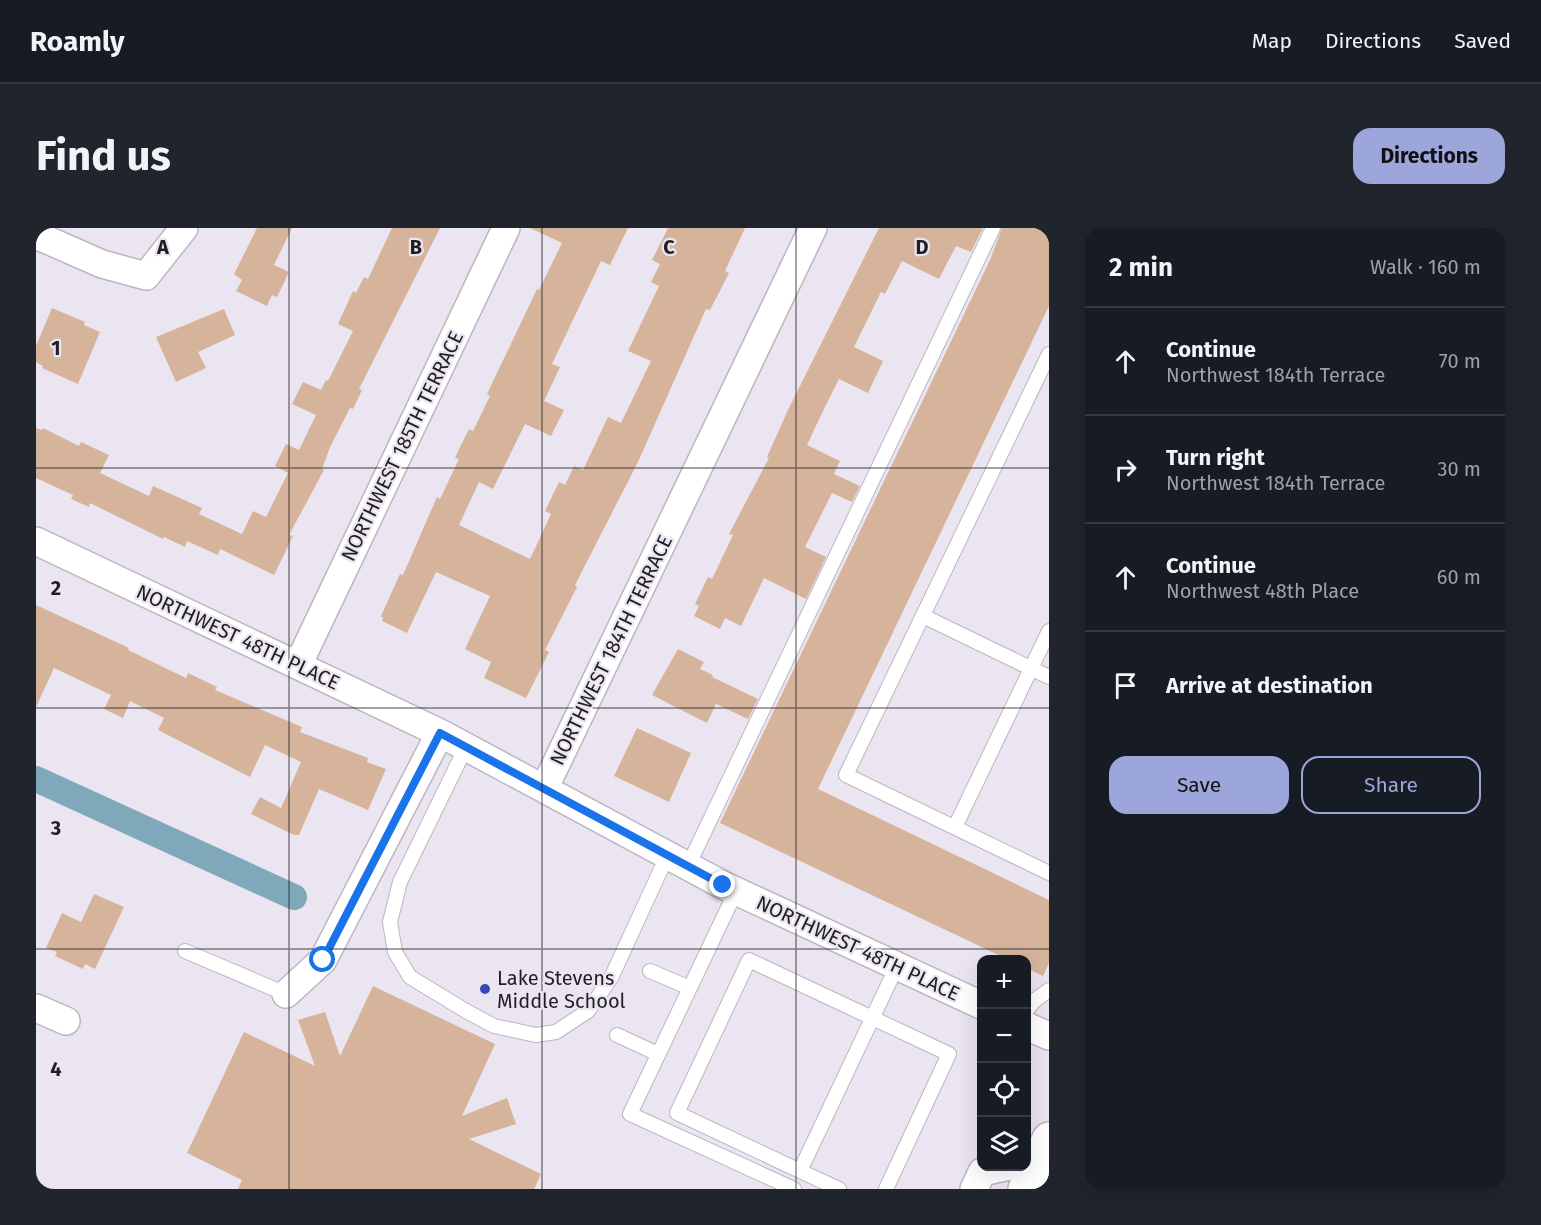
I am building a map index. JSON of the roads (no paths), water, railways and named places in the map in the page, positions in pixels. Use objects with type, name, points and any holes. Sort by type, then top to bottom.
[{"type":"main road","points":[[1025,1189],[1028,1171]]},
{"type":"street","points":[[36,235],[102,264],[146,276],[184,228]]},
{"type":"street","name":"NORTHWEST 185TH TERRACE","points":[[298,665],[506,228]]},
{"type":"street","name":"NORTHWEST 184TH TERRACE","points":[[440,733],[545,787],[813,228]]},
{"type":"street","name":"NORTHWEST 48TH PLACE","points":[[36,542],[440,733]]},
{"type":"street","points":[[286,994],[323,960],[440,733]]},
{"type":"street","name":"NORTHWEST 48TH PLACE","points":[[545,787],[736,891],[977,1003]]},
{"type":"street","points":[[36,1008],[66,1021]]},
{"type":"street","points":[[1031,1028],[1049,1036]]},
{"type":"street","points":[[974,1189],[982,1172],[985,1171]]},
{"type":"lane","points":[[466,747],[400,882],[390,922],[395,952],[410,977],[494,1026],[536,1035],[556,1032],[588,1011],[610,978],[678,860],[993,228]]},
{"type":"lane","points":[[1049,354],[846,775],[1049,873]]},
{"type":"lane","points":[[923,616],[1049,677]]},
{"type":"lane","points":[[955,827],[1049,631]]},
{"type":"lane","points":[[736,891],[630,1114],[794,1189]]},
{"type":"lane","points":[[185,951],[286,994]]},
{"type":"lane","points":[[839,1189],[677,1113],[749,960],[949,1054],[885,1189]]},
{"type":"lane","points":[[800,1171],[897,966]]},
{"type":"lane","points":[[650,971],[690,988]]},
{"type":"lane","points":[[1027,1009],[1034,1000],[1049,990]]},
{"type":"lane","points":[[617,1035],[658,1054]]},
{"type":"waterway","points":[[36,779],[294,897]]},
{"type":"place","name":"Lake Stevens Middle School","points":[[485,989]]}]
